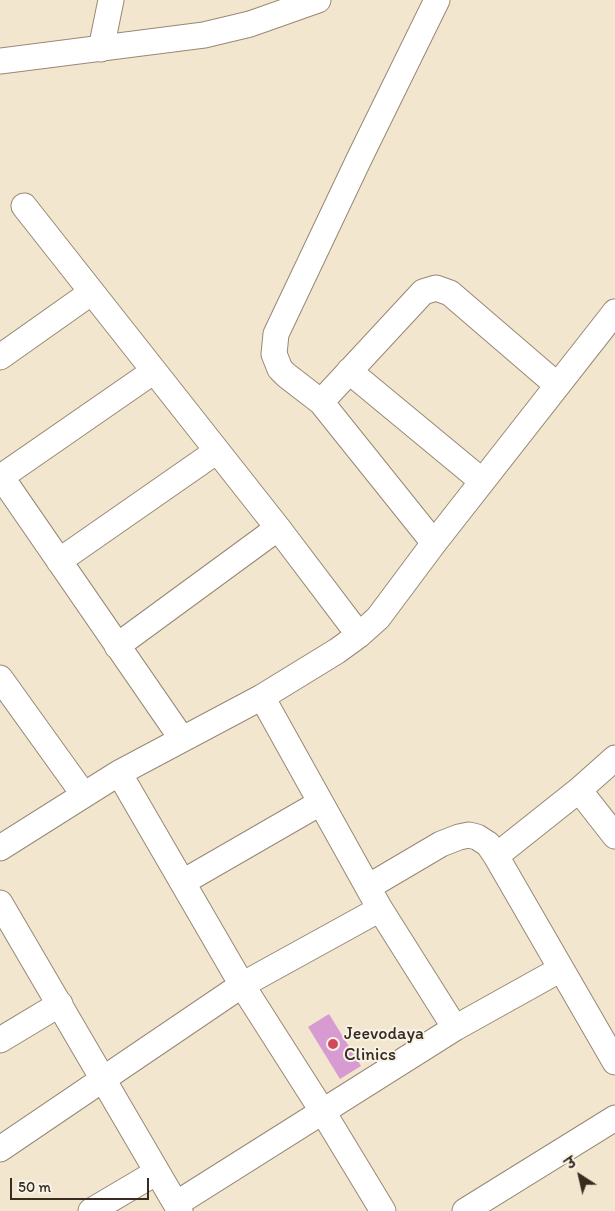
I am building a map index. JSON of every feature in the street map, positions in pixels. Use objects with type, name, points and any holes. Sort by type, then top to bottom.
[{"type":"street","points":[[101,49],[110,0]]},
{"type":"street","points":[[250,24],[259,0]]},
{"type":"street","points":[[0,61],[204,35],[250,24],[318,0]]},
{"type":"street","points":[[434,543],[321,402],[286,376],[280,369],[274,354],[276,334],[360,156],[437,0]]},
{"type":"street","points":[[24,206],[278,528],[359,636]]},
{"type":"street","points":[[321,402],[423,292],[436,288],[450,293],[557,385]]},
{"type":"street","points":[[0,357],[92,292]]},
{"type":"street","points":[[0,848],[119,773],[262,697],[359,636],[378,618],[482,481],[615,312]]},
{"type":"street","points":[[154,371],[1,476],[182,739]]},
{"type":"street","points":[[349,371],[482,481]]},
{"type":"street","points":[[59,561],[217,451]]},
{"type":"street","points":[[117,646],[278,528]]},
{"type":"street","points":[[0,678],[84,795]]},
{"type":"street","points":[[262,697],[380,909],[455,1028]]},
{"type":"street","points":[[496,856],[579,790],[615,758]]},
{"type":"street","points":[[119,773],[242,985],[383,1211]]},
{"type":"street","points":[[579,790],[615,836]]},
{"type":"street","points":[[182,882],[320,803]]},
{"type":"street","points":[[368,887],[441,844],[459,837],[469,835],[488,844],[615,1062]]},
{"type":"street","points":[[0,1149],[242,985],[380,909]]},
{"type":"street","points":[[4,918],[60,1004],[178,1208],[455,1028],[561,969]]},
{"type":"street","points":[[0,1040],[60,1004]]},
{"type":"street","points":[[465,1211],[615,1118]]},
{"type":"street","points":[[91,1211],[157,1172]]},
{"type":"building","points":[[329,1014],[361,1066],[340,1079],[308,1027]]},
{"type":"place","name":"Jeevodaya Clinics","points":[[333,1044]]}]
